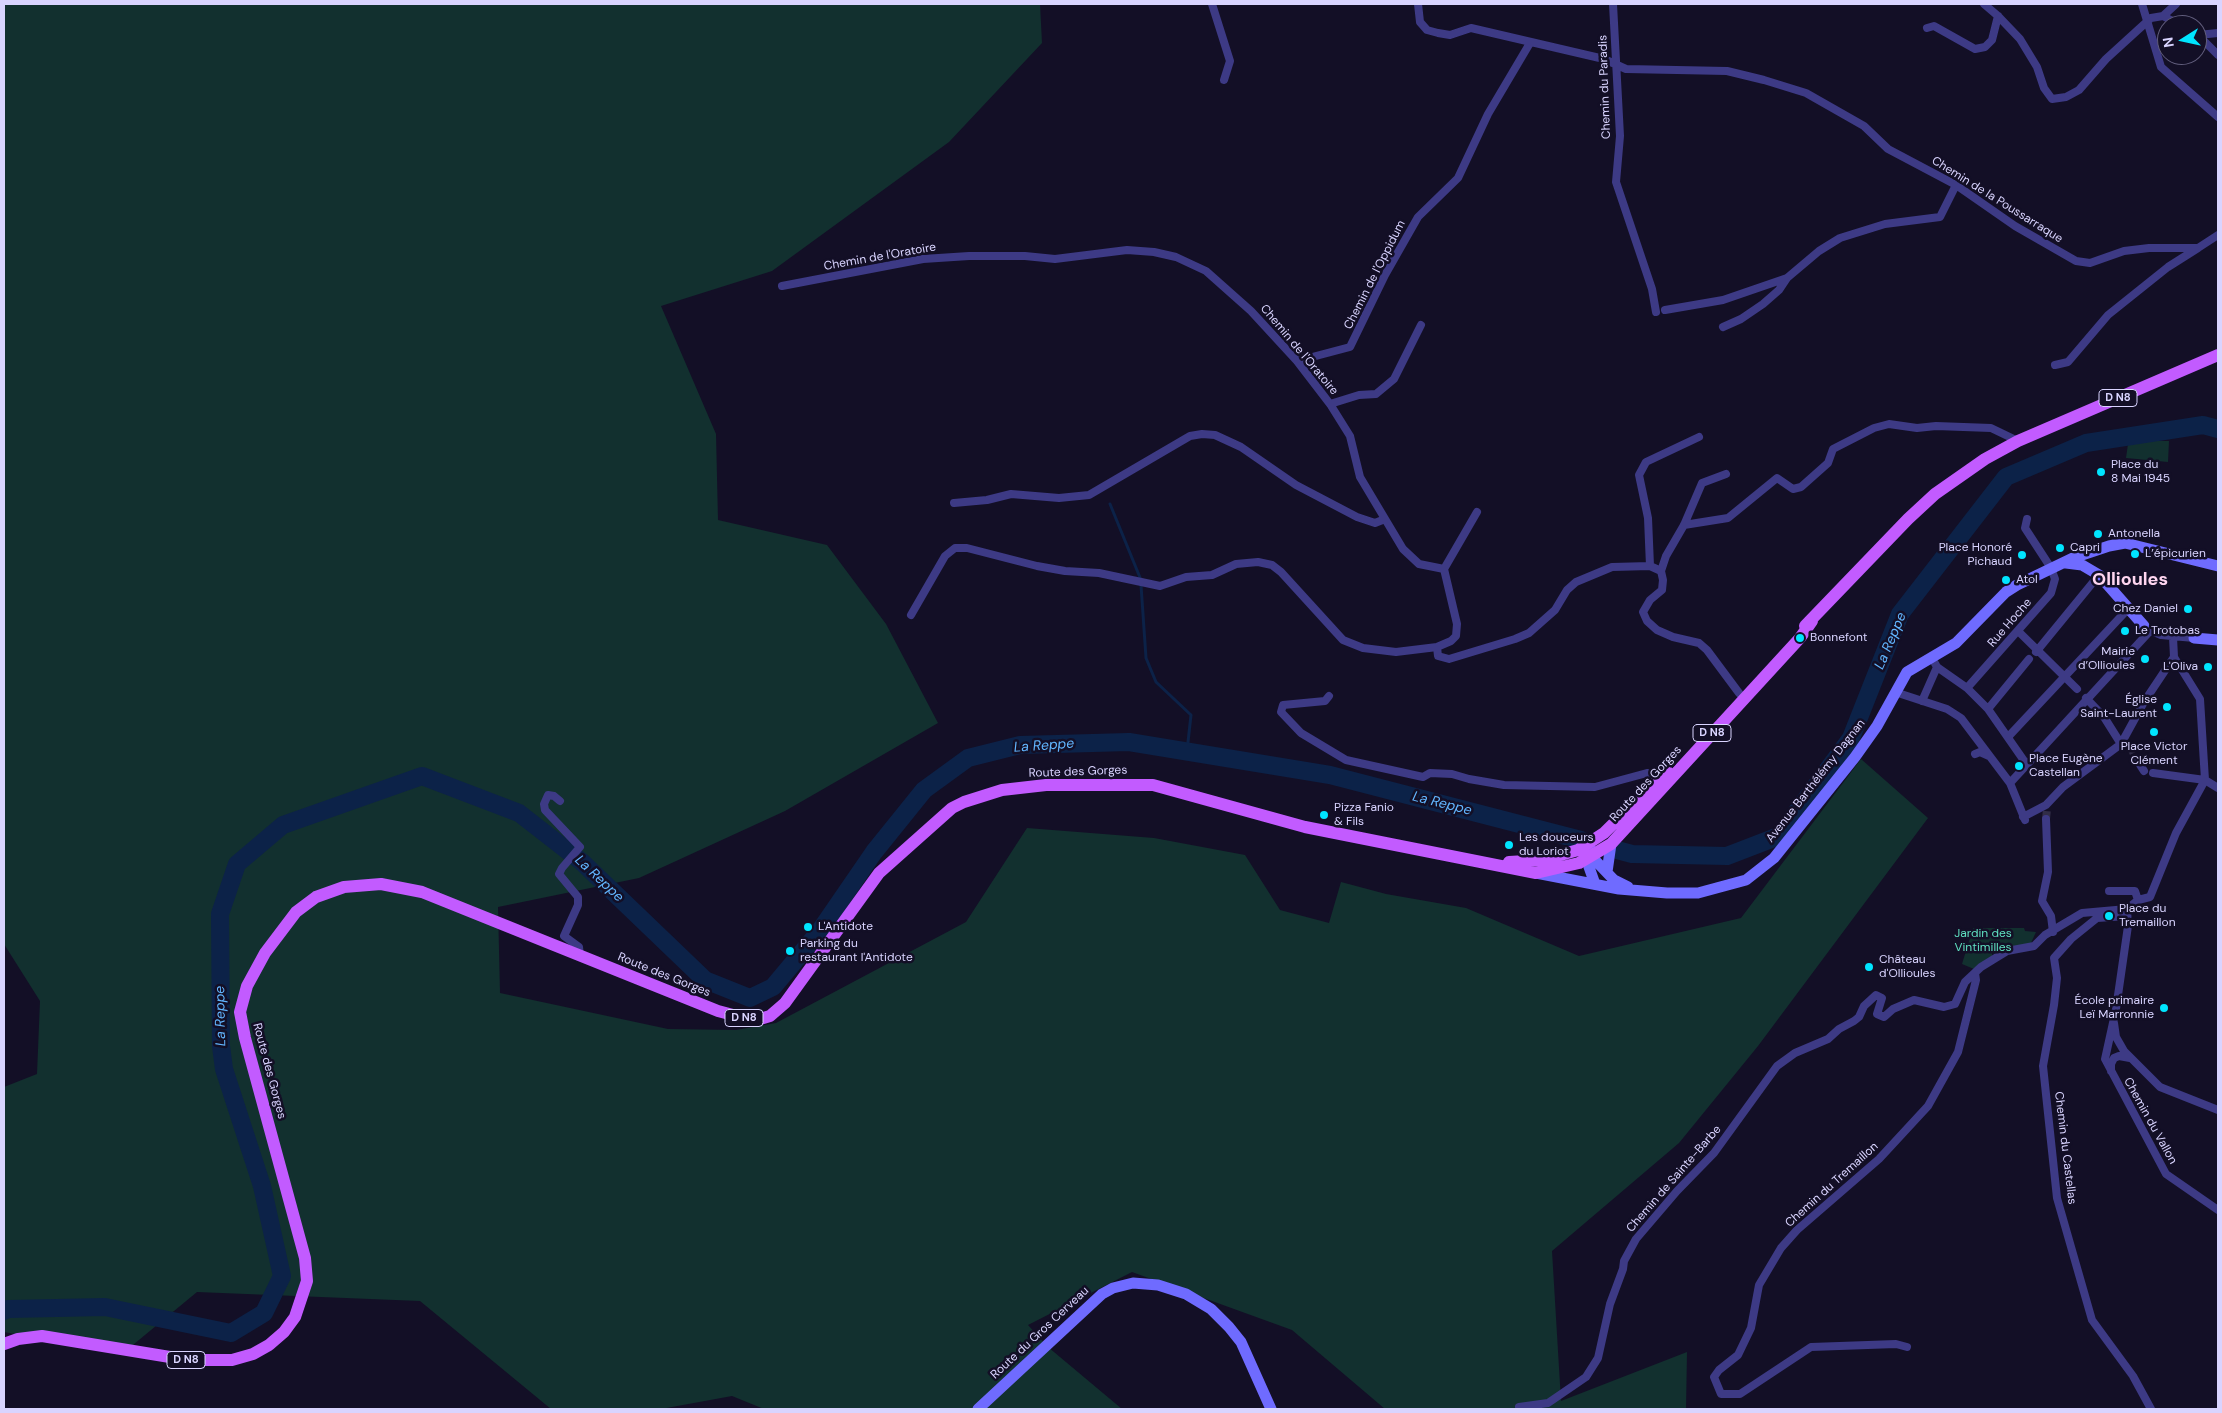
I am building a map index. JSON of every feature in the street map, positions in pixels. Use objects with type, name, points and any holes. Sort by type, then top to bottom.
[{"type":"main road","name":"D N8","points":[[2018,441],[2218,355]]},
{"type":"main road","name":"Route des Gorges","points":[[1484,862],[1543,860],[1586,855],[1604,833],[1662,776],[1739,693],[1812,621],[1908,519],[1935,494],[1985,459],[2018,441]]},
{"type":"main road","name":"Avenue Barthélémy Dagnan","points":[[1536,873],[1637,891],[1698,892],[1746,880],[1774,858],[1855,757],[1878,726],[1907,672],[1935,662],[2006,592],[2051,568],[2105,547],[2125,543],[2136,544],[2218,566]]},
{"type":"main road","points":[[2098,576],[2097,558],[2105,547]]},
{"type":"main road","points":[[2064,563],[2082,565],[2098,576],[2147,629]]},
{"type":"main road","name":"Route des Gorges","points":[[4,1344],[18,1339],[42,1336],[188,1360],[232,1360],[253,1354],[269,1345],[284,1332],[295,1317],[307,1281],[306,1258],[245,1038],[240,1012],[247,986],[265,952],[296,912],[316,896],[344,887],[381,884],[422,892],[725,1014],[748,1019],[770,1016],[785,1003],[879,873],[942,815],[964,802],[1002,790],[1025,787],[1153,785],[1305,827],[1536,873],[1554,870],[1611,844],[1800,638],[1812,621]]},
{"type":"main road","points":[[2194,638],[2218,640]]},
{"type":"main road","points":[[1607,872],[1611,844]]},
{"type":"main road","points":[[1586,855],[1618,883],[1637,891]]},
{"type":"main road","points":[[1586,855],[1595,884]]},
{"type":"main road","name":"Route du Gros Cerveau","points":[[978,1409],[1102,1294],[1113,1288],[1133,1283],[1158,1285],[1186,1294],[1211,1310],[1229,1326],[1240,1342],[1271,1409]]},
{"type":"street","points":[[1212,4],[1230,61],[1224,80]]},
{"type":"street","name":"Chemin de la Poussarraque","points":[[1418,4],[1420,22],[1427,30],[1450,34],[1471,28],[1604,59],[1626,69],[1727,71],[1806,93],[1864,126],[1888,149],[1956,185],[2015,226],[2076,261],[2090,263],[2124,251],[2149,248],[2198,248]]},
{"type":"street","name":"Chemin du Paradis","points":[[1613,4],[1620,136],[1616,182],[1652,289],[1656,312]]},
{"type":"street","points":[[1984,4],[2020,39],[2037,67],[2044,88],[2052,99],[2066,97],[2079,90],[2106,59],[2147,21],[2157,17]]},
{"type":"street","points":[[2142,4],[2161,66],[2218,117]]},
{"type":"street","points":[[2164,15],[2176,4]]},
{"type":"street","points":[[1927,28],[1934,26],[1975,49],[1985,47],[1992,40],[1998,16]]},
{"type":"street","name":"Chemin de l'Oppidum","points":[[1297,361],[1350,347],[1385,275],[1418,217],[1458,178],[1488,114],[1530,43]]},
{"type":"street","points":[[2207,44],[2218,55]]},
{"type":"street","points":[[1665,310],[1723,300],[1786,278],[1819,251],[1840,238],[1885,224],[1940,217],[1956,185]]},
{"type":"street","points":[[2055,365],[2068,362],[2108,315],[2168,267],[2218,235]]},
{"type":"street","name":"Chemin de l'Oratoire","points":[[782,286],[923,259],[969,256],[1055,258],[1128,250],[1154,252],[1176,257],[1206,270],[1251,310],[1297,361],[1330,404],[1350,436],[1360,477],[1404,549],[1419,564],[1444,569]]},
{"type":"street","points":[[1723,327],[1741,319],[1763,304],[1779,290],[1786,278]]},
{"type":"street","points":[[1330,404],[1359,395],[1376,394],[1394,379],[1421,325]]},
{"type":"street","points":[[1684,524],[1728,518],[1777,478],[1793,489],[1801,487],[1828,464],[1834,449],[1874,428],[1889,424],[1917,428],[1936,426],[1991,428],[2018,441]]},
{"type":"street","points":[[954,504],[987,500],[1011,494],[1059,498],[1089,495],[1190,436],[1202,434],[1215,435],[1240,447],[1296,485],[1356,517],[1375,523],[1385,519]]},
{"type":"street","points":[[1650,566],[1648,518],[1639,475],[1646,462],[1699,436]]},
{"type":"street","points":[[1726,474],[1702,484],[1684,524],[1666,556],[1661,571],[1662,590],[1650,600],[1643,612],[1647,621],[1665,633],[1699,643],[1707,650],[1739,693]]},
{"type":"street","points":[[911,615],[946,556],[955,548],[967,548],[1046,568],[1064,571],[1089,571],[1160,586],[1186,577],[1212,575],[1236,564],[1258,562],[1272,565],[1281,572],[1343,640],[1363,648],[1396,652],[1437,647],[1456,636],[1457,624],[1444,569],[1477,512]]},
{"type":"street","points":[[2027,519],[2025,528],[2051,568]]},
{"type":"street","points":[[1437,647],[1438,656],[1444,659],[1457,657],[1515,639],[1529,632],[1555,610],[1567,590],[1576,582],[1612,567],[1650,566],[1661,571]]},
{"type":"street","name":"Rue Hoche","points":[[1967,688],[2051,593],[2055,579],[2051,568]]},
{"type":"street","points":[[2036,650],[2098,576]]},
{"type":"street","points":[[2008,736],[2128,609]]},
{"type":"street","points":[[2010,782],[2087,699],[2147,629],[2173,637],[2194,638]]},
{"type":"street","points":[[2018,631],[2077,689]]},
{"type":"street","points":[[2096,914],[2127,912],[2138,900],[2150,897],[2176,833],[2205,780],[2200,699],[2174,657],[2173,637]]},
{"type":"street","points":[[1895,692],[1947,708],[1961,718],[2010,782],[2024,818],[2047,807],[2063,787],[2121,744],[2144,702],[2174,657]]},
{"type":"street","points":[[1988,709],[2029,659]]},
{"type":"street","points":[[1922,701],[1935,662],[1967,688],[1988,709],[2027,765]]},
{"type":"street","points":[[1329,696],[1325,701],[1283,705],[1281,712],[1301,733],[1346,760],[1423,777],[1430,773],[1452,774],[1504,785],[1595,786],[1647,773],[1662,776]]},
{"type":"street","points":[[2087,699],[2104,717],[2121,744],[2130,746]]},
{"type":"street","points":[[1975,754],[1980,752],[1989,756]]},
{"type":"street","points":[[2137,760],[2144,771]]},
{"type":"street","points":[[2152,773],[2205,780],[2218,788]]},
{"type":"street","points":[[560,801],[554,796],[548,795],[544,804],[545,810],[580,847],[559,874],[578,897],[578,906],[564,936],[575,942],[579,947],[580,956]]},
{"type":"street","points":[[2046,819],[2048,872],[2042,901],[2051,916],[2053,932]]},
{"type":"street","points":[[2109,891],[2135,892],[2138,900]]},
{"type":"street","name":"Chemin du Vallon","points":[[2127,912],[2114,1021],[2109,1033],[2105,1059],[2112,1076],[2166,1174],[2218,1210]]},
{"type":"street","name":"Chemin de Sainte-Barbe","points":[[1520,1407],[1548,1403],[1586,1377],[1598,1358],[1610,1304],[1623,1269],[1624,1261],[1636,1239],[1677,1190],[1714,1153],[1777,1066],[1794,1053],[1828,1040],[1839,1029],[1859,1017],[1864,1006],[1876,995],[1882,998],[1877,1014],[1884,1017],[1893,1009],[1914,1000],[1944,1007],[1955,1004],[1965,982],[2007,951],[2034,946],[2045,935],[2053,932],[2082,913],[2096,914]]},
{"type":"street","name":"Chemin du Castellas","points":[[2096,914],[2054,958],[2057,978],[2043,1066],[2057,1198],[2092,1320],[2133,1376],[2151,1409]]},
{"type":"street","name":"Chemin du Tremaillon","points":[[1907,1346],[1878,1344],[1811,1346],[1740,1394],[1721,1394],[1714,1377],[1719,1370],[1738,1355],[1751,1328],[1759,1286],[1781,1248],[1797,1230],[1879,1159],[1928,1106],[1958,1052],[1976,980],[1975,973]]},
{"type":"street","points":[[2114,1021],[2116,1038],[2130,1058],[2160,1087],[2218,1110]]},
{"type":"street","name":"Chemin du Vallon","points":[[2112,1076],[2110,1064],[2114,1058],[2119,1056],[2130,1058]]},
{"type":"green space","points":[[4,4],[1040,4],[1042,43],[949,142],[772,271],[661,306],[716,434],[718,520],[827,545],[886,624],[938,723],[785,811],[639,878],[498,907],[500,993],[668,1029],[736,1030],[776,1023],[966,922],[1027,828],[1154,838],[1245,855],[1280,910],[1329,923],[1341,882],[1386,894],[1466,908],[1579,956],[1741,918],[1861,759],[1928,818],[1758,1046],[1679,1143],[1552,1251],[1561,1401],[1687,1352],[1686,1409],[1385,1409],[1292,1330],[1132,1272],[1028,1325],[1048,1347],[1122,1409],[764,1409],[732,1396],[661,1409],[551,1409],[420,1301],[197,1292],[122,1354],[4,1332],[4,1087],[37,1074],[40,1001],[4,944]]},
{"type":"green space","points":[[2169,441],[2168,462],[2126,458],[2128,444]]},
{"type":"green space","name":"Jardin des Vintimilles","points":[[1973,928],[2024,928],[2025,931],[2036,932],[2031,943],[2020,947],[2005,947],[1996,954],[1992,953],[1992,957],[1974,969],[1962,964]]},
{"type":"waterway","name":"La Reppe","points":[[1617,850],[1632,854],[1727,856],[1779,836],[1851,738],[1900,614],[2006,477],[2086,443],[2203,425],[2218,429]]},
{"type":"waterway","points":[[1110,504],[1141,580]]},
{"type":"waterway","points":[[1141,585],[1146,658],[1156,682],[1191,715],[1187,751]]},
{"type":"waterway","name":"La Reppe","points":[[4,1311],[8,1309],[105,1307],[231,1333],[264,1313],[282,1276],[262,1186],[224,1069],[221,1046],[220,914],[237,864],[283,825],[422,776],[519,813],[582,862],[705,980],[750,998],[773,987],[819,932],[874,852],[924,790],[968,758],[1020,745],[1129,742],[1330,775],[1581,840]]},
{"type":"tunnel","points":[[2130,746],[2137,760]]},
{"type":"tunnel","points":[[2046,819],[2047,809]]},
{"type":"place","name":"Place du 8 Mai 1945","points":[[2101,472]]},
{"type":"place","name":"Antonella","points":[[2098,534]]},
{"type":"place","name":"Capri","points":[[2060,548]]},
{"type":"place","name":"L’épicurien","points":[[2135,554]]},
{"type":"place","name":"Place Honoré Pichaud","points":[[2022,555]]},
{"type":"place","name":"Atol","points":[[2006,580]]},
{"type":"place","name":"Chez Daniel","points":[[2188,609]]},
{"type":"place","name":"Le Trotobas","points":[[2125,631]]},
{"type":"place","name":"Bonnefont","points":[[1800,638]]},
{"type":"place","name":"Mairie d’Ollioules","points":[[2145,659]]},
{"type":"place","name":"L'Oliva","points":[[2208,667]]},
{"type":"place","name":"Église Saint-Laurent","points":[[2167,707]]},
{"type":"place","name":"Place Victor Clément","points":[[2154,732]]},
{"type":"place","name":"Place Eugène Castellan","points":[[2019,766]]},
{"type":"place","name":"Pizza Fanio & Fils","points":[[1324,815]]},
{"type":"place","name":"Les douceurs du Loriot","points":[[1509,845]]},
{"type":"place","name":"Place du Tremaillon","points":[[2109,916]]},
{"type":"place","name":"L'Antidote","points":[[808,927]]},
{"type":"place","name":"Parking du restaurant l'Antidote","points":[[790,951]]},
{"type":"place","name":"Château d'Ollioules","points":[[1869,967]]},
{"type":"place","name":"École primaire Leï Marronnie","points":[[2164,1008]]},
{"type":"district","name":"Ollioules","points":[[2130,580]]}]
